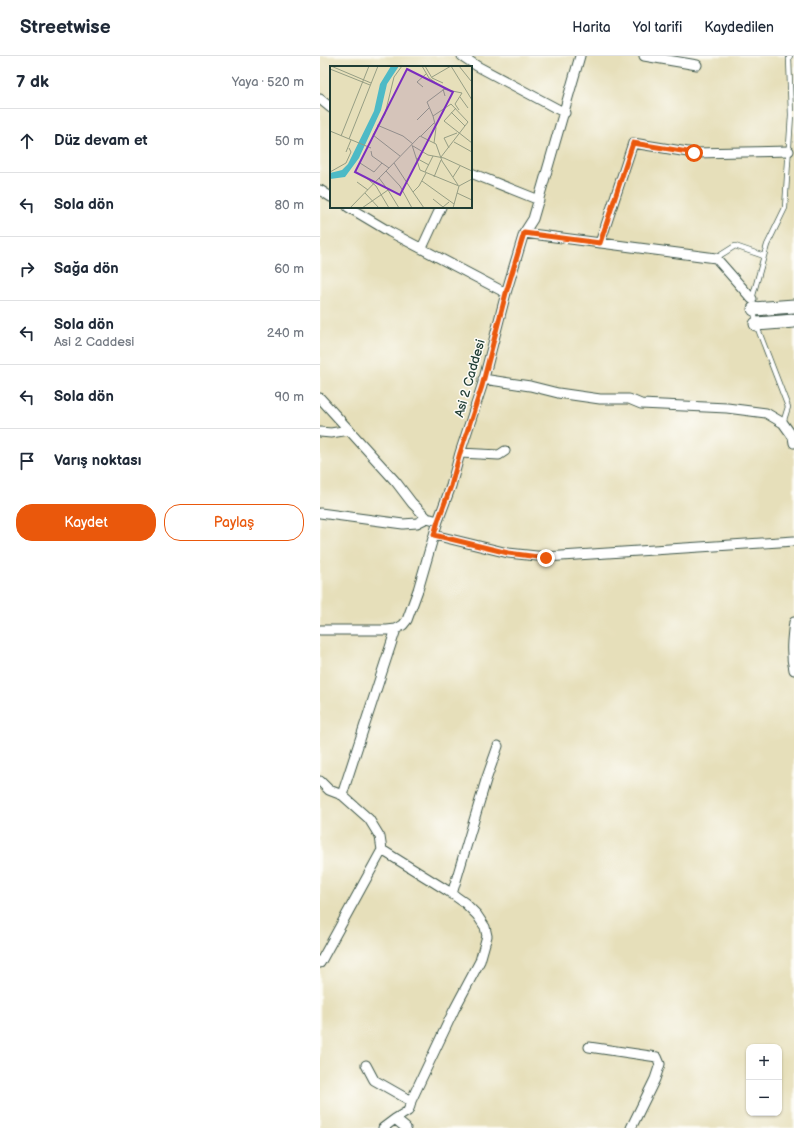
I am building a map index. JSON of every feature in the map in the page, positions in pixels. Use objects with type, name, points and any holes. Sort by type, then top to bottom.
[{"type":"street","points":[[462,56],[477,66],[565,113]]},
{"type":"street","name":"Asi 2 Caddesi","points":[[396,629],[403,625],[407,620],[418,590],[438,521],[451,486],[484,379],[506,293],[524,233],[533,219],[539,200],[580,56]]},
{"type":"street","points":[[644,56],[696,65]]},
{"type":"street","points":[[320,99],[330,107]]},
{"type":"street","points":[[600,243],[633,143],[694,153],[789,151]]},
{"type":"street","points":[[472,173],[539,200]]},
{"type":"street","points":[[320,190],[330,196]]},
{"type":"street","points":[[350,208],[390,232],[506,293]]},
{"type":"street","points":[[422,248],[440,208]]},
{"type":"street","points":[[524,233],[716,258],[753,304],[794,306]]},
{"type":"street","points":[[756,324],[794,321]]},
{"type":"street","points":[[484,379],[530,386],[558,393],[600,399],[629,400],[641,404],[727,408],[766,414],[783,423],[793,437],[794,442]]},
{"type":"street","points":[[320,398],[396,482],[412,503],[427,518],[438,521]]},
{"type":"street","points":[[320,432],[331,433],[349,430]]},
{"type":"street","points":[[460,453],[499,455],[505,451]]},
{"type":"street","points":[[320,513],[403,524],[417,523],[427,518]]},
{"type":"street","points":[[434,535],[508,553],[546,558],[794,541]]},
{"type":"street","points":[[794,622],[792,637],[792,662],[794,670]]},
{"type":"street","points":[[320,630],[396,629],[342,795]]},
{"type":"street","points":[[452,894],[486,780],[498,746]]},
{"type":"street","points":[[320,781],[329,790],[342,795],[369,819],[380,837],[382,850],[320,963]]},
{"type":"street","points":[[382,850],[465,903],[477,915],[485,927],[487,936],[480,961],[454,1010],[411,1101],[408,1111],[383,1128]]},
{"type":"street","points":[[589,1048],[657,1058],[660,1064],[631,1128]]},
{"type":"street","points":[[366,1065],[374,1080],[411,1101]]},
{"type":"street","points":[[395,1119],[406,1128]]},
{"type":"lane","points":[[783,423],[788,407],[756,324],[753,304],[767,245],[785,208],[791,115],[790,56]]},
{"type":"lane","points":[[716,258],[735,246],[764,256]]},
{"type":"route","points":[[546,558],[508,553],[434,535],[482,386],[506,293],[524,233],[600,243],[633,143],[694,153]]}]
